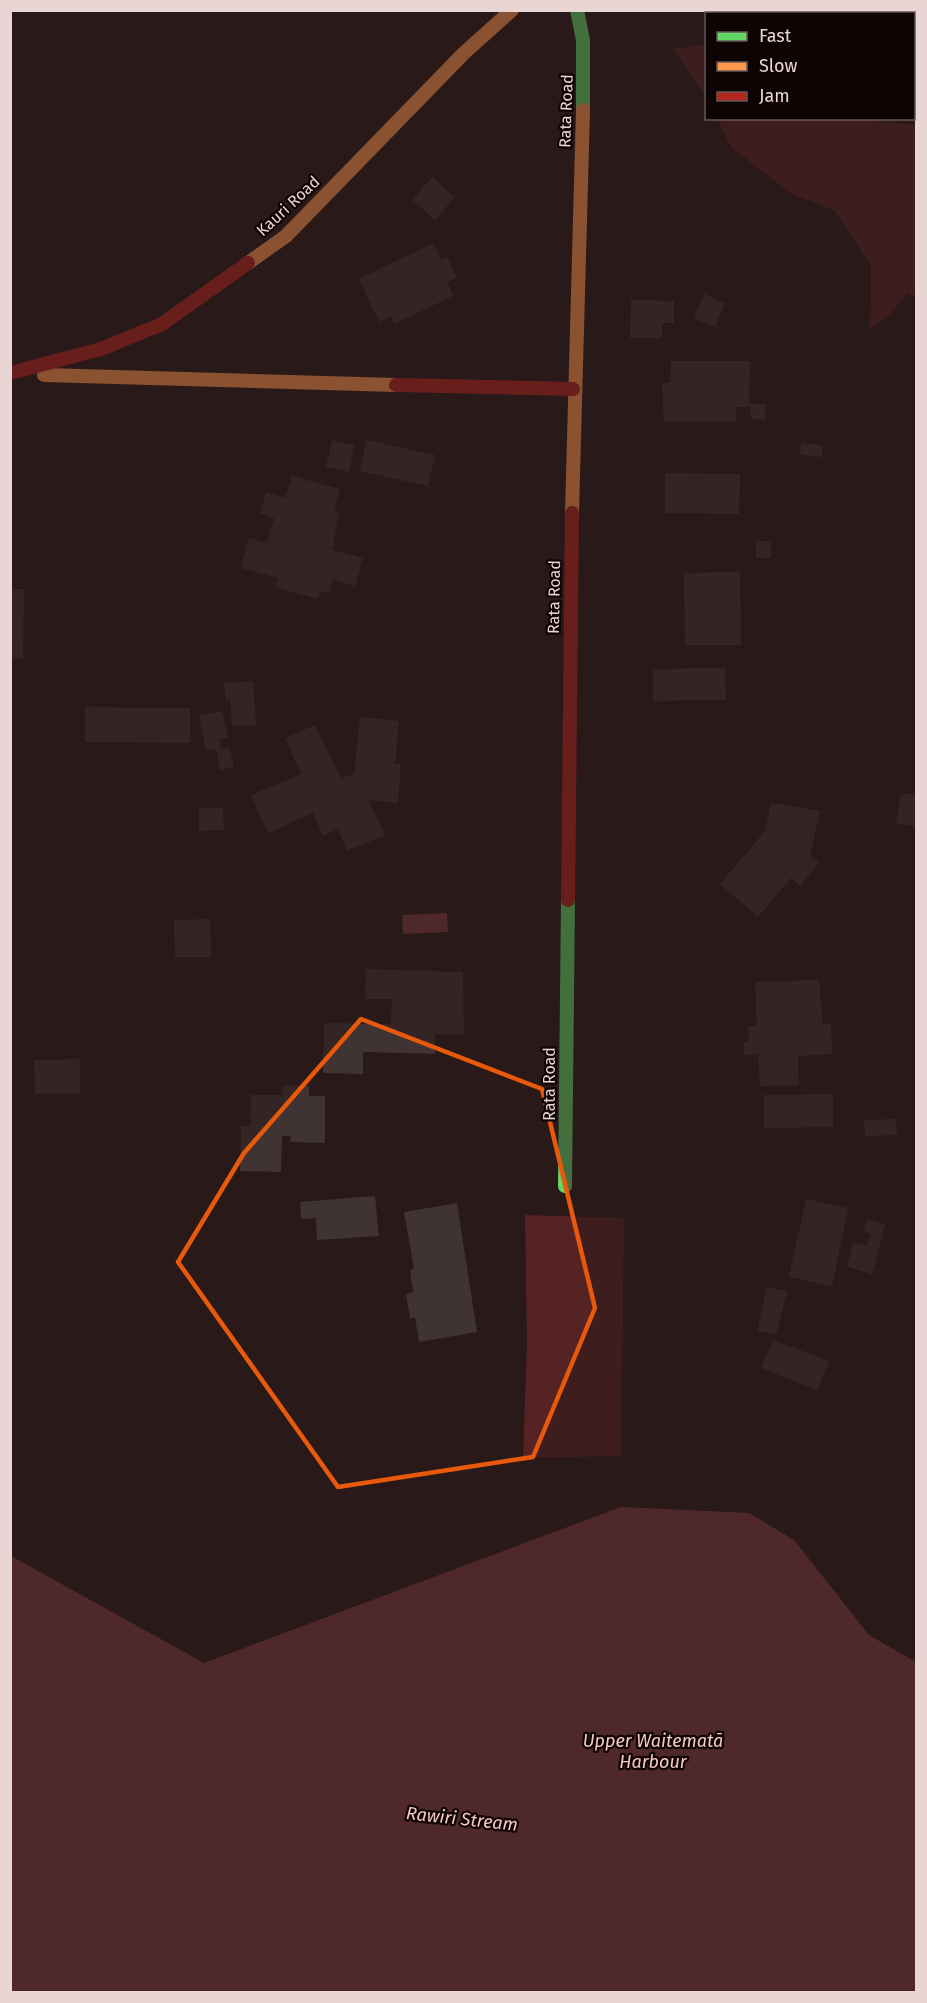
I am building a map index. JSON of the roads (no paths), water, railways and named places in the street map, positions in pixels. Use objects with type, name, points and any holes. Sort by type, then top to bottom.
[{"type":"street","name":"Kauri Road","points":[[13,373],[101,349],[162,324],[276,243],[464,53],[512,10]]},
{"type":"street","name":"Rata Road","points":[[565,1186],[573,389],[584,68],[583,40],[577,10]]},
{"type":"street","points":[[13,373],[146,380],[573,389]]},
{"type":"water","points":[[447,913],[448,932],[403,934],[402,915]]},
{"type":"water","name":"Upper Waitematā Harbour","points":[[621,1507],[749,1513],[794,1540],[869,1635],[916,1662],[916,1992],[11,1992],[11,1556],[204,1663]]},
{"type":"water label","name":"Rawiri Stream","points":[[462,1819]]}]
